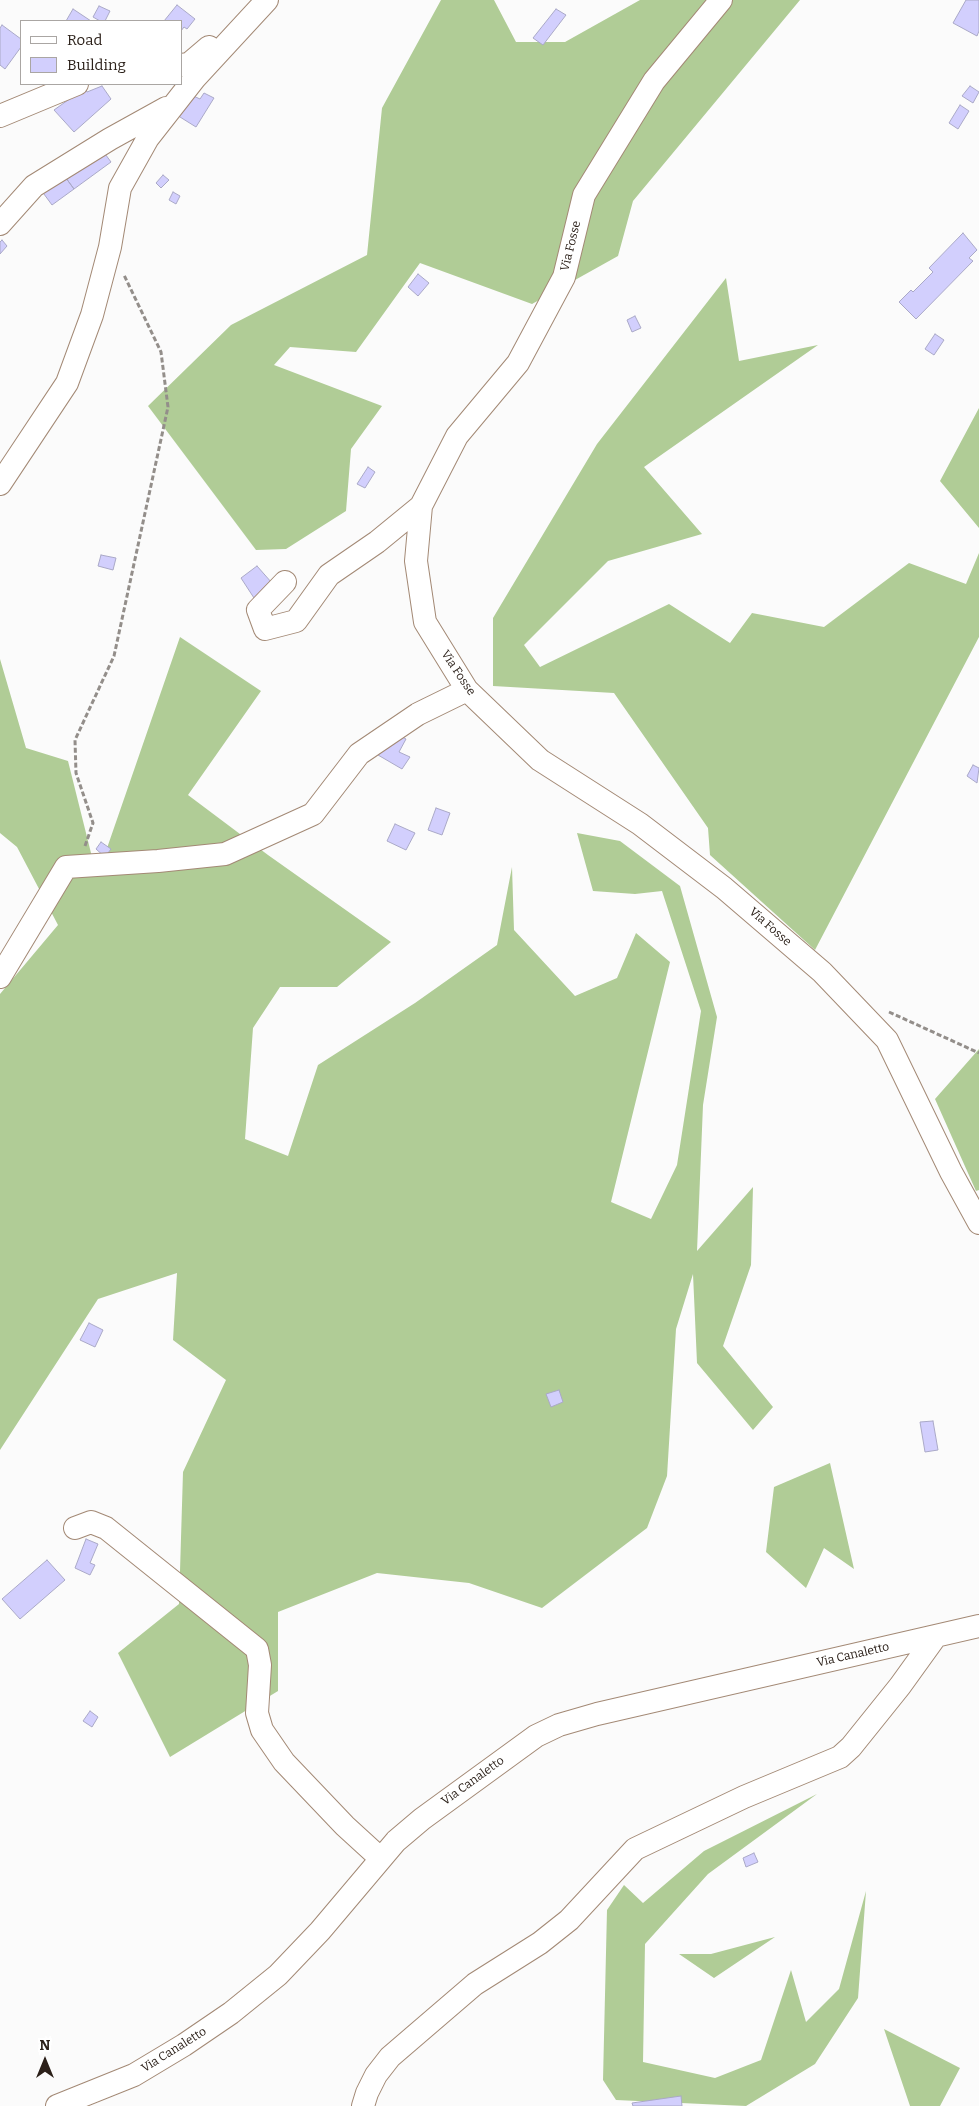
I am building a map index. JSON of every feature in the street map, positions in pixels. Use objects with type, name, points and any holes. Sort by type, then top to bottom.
[{"type":"street","points":[[182,65],[189,64],[263,0]]},
{"type":"street","points":[[0,484],[67,383],[92,315],[110,248],[120,188],[148,138],[176,102],[195,78],[267,0]]},
{"type":"street","name":"Via Fosse","points":[[722,0],[654,81],[584,195],[564,277],[518,363],[457,436],[421,506],[416,561],[425,622],[467,690],[540,760],[640,824],[724,888],[822,972],[887,1040],[951,1172],[979,1223]]},
{"type":"street","points":[[0,116],[75,85]]},
{"type":"street","points":[[0,224],[34,186],[110,139],[176,102]]},
{"type":"street","points":[[284,582],[258,610],[265,629],[296,621],[329,575],[377,542],[421,506]]},
{"type":"street","points":[[0,977],[66,867],[225,854],[313,814],[359,754],[418,714],[467,690]]},
{"type":"street","points":[[75,1528],[91,1522],[106,1528],[257,1649],[260,1665],[257,1713],[262,1730],[284,1762],[345,1826],[380,1858]]},
{"type":"street","name":"Via Canaletto","points":[[57,2106],[134,2075],[184,2045],[231,2013],[278,1975],[320,1931],[380,1858],[422,1819],[484,1772],[536,1736],[559,1725],[597,1714],[979,1626]]},
{"type":"street","points":[[363,2106],[370,2087],[390,2057],[475,1984],[540,1943],[569,1920],[635,1849],[744,1797],[840,1757],[851,1747],[900,1686],[936,1636]]},
{"type":"path","points":[[78,867],[94,823],[76,773],[75,740],[114,656],[168,407],[161,352],[110,248]]},
{"type":"path","points":[[882,1009],[979,1053]]},
{"type":"green space","points":[[441,0],[494,0],[516,42],[565,42],[640,0],[800,0],[633,201],[618,256],[532,304],[420,263],[356,352],[290,347],[274,365],[382,406],[351,449],[346,511],[286,549],[256,550],[148,406],[231,325],[367,255],[382,108]]},
{"type":"green space","points":[[726,278],[739,361],[818,345],[644,467],[702,534],[608,561],[524,645],[540,667],[669,604],[730,643],[752,613],[824,627],[909,563],[966,584],[979,553],[979,637],[815,950],[710,855],[708,828],[614,693],[493,686],[493,618],[597,444]]},
{"type":"green space","points":[[979,408],[979,528],[940,481]]},
{"type":"green space","points":[[180,637],[261,691],[188,795],[268,855],[391,942],[337,987],[280,987],[253,1028],[245,1139],[288,1156],[318,1065],[415,1003],[497,945],[512,867],[514,930],[575,996],[617,978],[636,933],[670,962],[611,1202],[651,1219],[677,1165],[701,1011],[662,891],[635,894],[593,891],[577,833],[620,841],[680,886],[717,1017],[703,1105],[697,1251],[753,1187],[751,1265],[723,1346],[773,1407],[753,1430],[697,1363],[693,1274],[676,1329],[667,1476],[647,1528],[542,1608],[469,1583],[377,1573],[278,1612],[278,1691],[170,1757],[118,1653],[179,1604],[183,1472],[226,1380],[173,1340],[177,1273],[98,1299],[0,1450],[0,994],[58,925],[17,847],[0,833],[0,659],[26,748],[68,761],[97,877]]},
{"type":"green space","points":[[979,1049],[979,1190],[976,1191],[935,1099]]},
{"type":"green space","points":[[830,1463],[854,1569],[824,1548],[806,1588],[766,1552],[774,1487]]},
{"type":"green space","points":[[817,1794],[708,1874],[645,1944],[643,2062],[715,2078],[761,2060],[791,1970],[806,2022],[839,1989],[866,1891],[858,1998],[815,2064],[746,2106],[616,2100],[603,2080],[607,1910],[624,1885],[643,1903],[704,1851]]},
{"type":"green space","points":[[775,1937],[714,1978],[679,1954],[711,1954]]},
{"type":"green space","points":[[884,2029],[960,2068],[940,2106],[910,2106]]},
{"type":"building","points":[[966,0],[979,0],[979,31],[977,36],[953,23]]},
{"type":"building","points":[[177,5],[195,19],[187,29],[184,27],[182,30],[182,20],[165,20]]},
{"type":"building","points":[[99,6],[110,11],[106,20],[98,20],[93,17]]},
{"type":"building","points":[[73,9],[90,20],[67,20]]},
{"type":"building","points":[[556,9],[566,15],[543,45],[533,38]]},
{"type":"building","points":[[2,25],[20,38],[20,48],[5,69],[0,65],[0,28]]},
{"type":"building","points":[[102,86],[111,99],[74,132],[54,110],[85,88],[87,92]]},
{"type":"building","points":[[970,86],[979,92],[973,103],[962,96]]},
{"type":"building","points":[[187,93],[200,99],[204,93],[214,98],[196,127],[172,112]]},
{"type":"building","points":[[960,105],[969,111],[958,129],[949,123]]},
{"type":"building","points":[[100,147],[111,162],[74,189],[63,174]]},
{"type":"building","points":[[63,174],[74,189],[52,205],[41,190]]},
{"type":"building","points":[[163,175],[169,180],[161,188],[156,183]]},
{"type":"building","points":[[173,192],[180,196],[176,204],[169,200]]},
{"type":"building","points":[[963,233],[977,250],[969,258],[973,261],[916,319],[899,302],[911,290],[913,292],[933,272],[929,268]]},
{"type":"building","points":[[2,240],[7,246],[0,254],[0,242]]},
{"type":"building","points":[[418,274],[429,283],[418,296],[408,287]]},
{"type":"building","points":[[635,316],[641,328],[632,332],[627,320]]},
{"type":"building","points":[[935,334],[944,340],[934,355],[925,349]]},
{"type":"building","points":[[368,467],[375,472],[365,488],[357,484]]},
{"type":"building","points":[[101,555],[116,558],[113,570],[98,566]]},
{"type":"building","points":[[257,566],[272,583],[254,598],[241,578]]},
{"type":"building","points":[[395,733],[406,739],[399,752],[410,757],[402,769],[378,755]]},
{"type":"building","points":[[973,765],[979,768],[977,783],[967,776]]},
{"type":"building","points":[[436,808],[450,813],[442,835],[428,830]]},
{"type":"building","points":[[395,824],[415,833],[406,850],[387,841]]},
{"type":"building","points":[[101,842],[111,849],[105,857],[96,849]]},
{"type":"building","points":[[89,1323],[103,1330],[95,1347],[80,1340]]},
{"type":"building","points":[[559,1390],[563,1402],[551,1407],[546,1394]]},
{"type":"building","points":[[933,1421],[938,1450],[925,1452],[920,1422]]},
{"type":"building","points":[[86,1539],[98,1544],[90,1563],[95,1565],[90,1575],[75,1568]]},
{"type":"building","points":[[47,1560],[65,1580],[20,1619],[2,1599]]},
{"type":"building","points":[[90,1711],[98,1717],[92,1727],[83,1721]]},
{"type":"building","points":[[754,1853],[758,1862],[746,1867],[743,1858]]},
{"type":"building","points":[[681,2096],[682,2106],[633,2106],[632,2103]]}]
